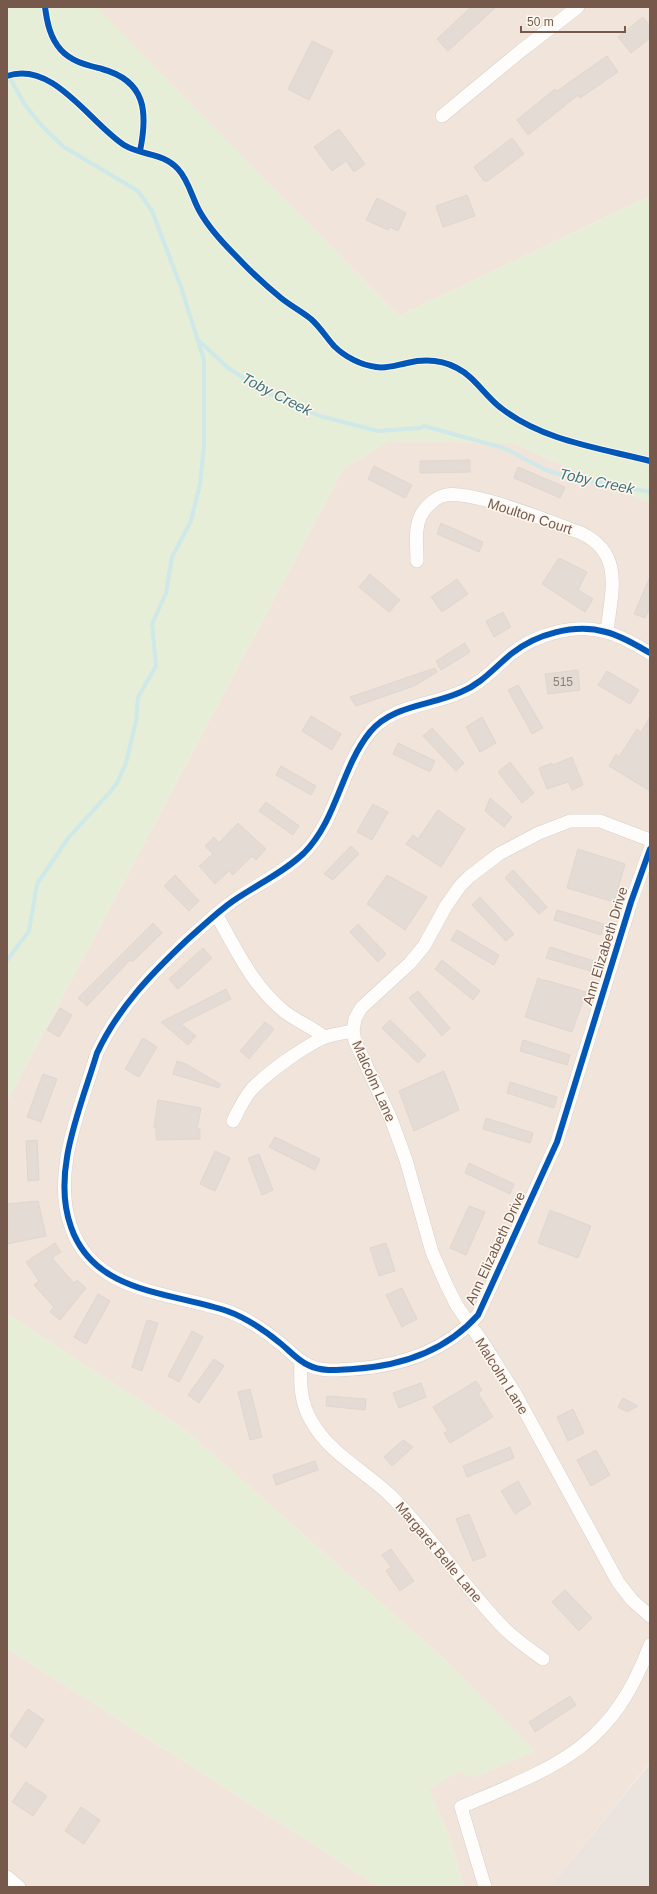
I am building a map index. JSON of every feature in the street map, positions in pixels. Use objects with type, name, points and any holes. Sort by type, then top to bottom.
[{"type":"street","points":[[442,116],[522,50],[578,7]]},
{"type":"street","name":"Moulton Court","points":[[417,560],[416,533],[422,514],[431,502],[447,495],[459,494],[482,500],[581,533],[593,539],[603,548],[610,560],[613,580],[607,632]]},
{"type":"street","name":"Ann Elizabeth Drive","points":[[650,653],[607,632],[570,630],[550,634],[530,642],[512,654],[484,679],[462,692],[439,701],[401,710],[385,719],[370,731],[359,748],[322,828],[305,852],[281,871],[234,900],[216,914],[168,958],[133,995],[119,1014],[104,1040],[97,1053],[67,1151],[64,1174],[65,1208],[74,1236],[85,1253],[99,1267],[111,1276],[131,1286],[235,1314],[251,1322],[309,1366],[324,1369],[350,1369],[388,1365],[405,1361],[430,1351],[458,1334],[470,1324],[478,1314],[557,1142],[650,849]]},
{"type":"street","points":[[233,1121],[242,1103],[253,1088],[300,1052],[324,1037],[354,1031],[355,1019],[361,1008],[410,963],[424,946],[446,906],[460,886],[469,877],[499,854],[539,832],[570,821],[600,821],[650,840]]},
{"type":"street","points":[[216,914],[245,965],[266,996],[285,1012],[324,1037]]},
{"type":"street","name":"Malcolm Lane","points":[[354,1031],[355,1041],[391,1118],[403,1153],[432,1252],[456,1306],[470,1324],[516,1395],[618,1582],[632,1600],[650,1616]]},
{"type":"street","name":"Margaret Belle Lane","points":[[301,1361],[300,1385],[303,1404],[311,1422],[322,1437],[390,1495],[416,1522],[475,1596],[502,1626],[543,1659]]},
{"type":"street","points":[[485,1887],[461,1807],[531,1778],[556,1765],[591,1739],[619,1708],[627,1696],[639,1672],[650,1644]]},
{"type":"street","points":[[7,1877],[19,1887]]},
{"type":"shaded area","points":[[95,7],[650,7],[650,196],[399,316]]},
{"type":"shaded area","points":[[388,441],[513,443],[650,503],[650,1762],[550,1887],[464,1887],[448,1833],[428,1789],[461,1770],[475,1777],[534,1751],[444,1659],[185,1430],[7,1314],[7,1101],[343,469]]},
{"type":"shaded area","points":[[7,1648],[380,1887],[7,1887]]},
{"type":"shaded area","points":[[650,1763],[650,1887],[550,1887]]},
{"type":"green space","points":[[7,7],[96,7],[399,316],[650,196],[650,503],[513,443],[388,441],[343,469],[7,1101]]},
{"type":"green space","points":[[7,1314],[185,1430],[444,1659],[535,1751],[475,1777],[467,1776],[461,1770],[429,1789],[448,1833],[464,1887],[380,1887],[7,1648]]},
{"type":"building","points":[[471,7],[496,7],[448,51],[437,39]]},
{"type":"building","points":[[643,17],[650,26],[650,38],[631,53],[618,37]]},
{"type":"building","points":[[312,41],[333,51],[309,100],[288,89]]},
{"type":"building","points":[[607,56],[618,72],[580,98],[578,95],[528,135],[517,120],[555,89],[557,91]]},
{"type":"building","points":[[339,129],[365,164],[354,172],[346,161],[332,171],[314,147]]},
{"type":"building","points":[[512,138],[524,154],[488,181],[484,181],[474,167]]},
{"type":"building","points":[[467,195],[475,216],[443,227],[436,206]]},
{"type":"building","points":[[377,198],[406,213],[398,231],[390,227],[388,230],[366,220]]},
{"type":"building","points":[[470,460],[470,472],[420,473],[420,461]]},
{"type":"building","points":[[374,466],[412,485],[405,498],[368,479]]},
{"type":"building","points":[[518,467],[565,487],[560,498],[514,478]]},
{"type":"building","points":[[441,523],[483,542],[479,552],[437,534]]},
{"type":"building","points":[[559,558],[587,572],[578,590],[593,599],[585,612],[542,584]]},
{"type":"building","points":[[370,574],[400,600],[389,612],[359,587]]},
{"type":"building","points":[[650,577],[650,607],[645,618],[634,614]]},
{"type":"building","points":[[457,579],[468,594],[442,612],[431,597]]},
{"type":"building","points":[[503,612],[511,627],[494,637],[486,621]]},
{"type":"building","points":[[465,643],[470,652],[441,670],[436,661]]},
{"type":"building","points":[[435,668],[437,672],[414,686],[356,706],[350,697]]},
{"type":"building","points":[[578,670],[580,690],[548,694],[545,674]]},
{"type":"building","points":[[607,671],[639,690],[630,704],[598,685]]},
{"type":"building","points":[[518,685],[543,728],[532,734],[508,690]]},
{"type":"building","points":[[311,716],[341,734],[332,750],[302,731]]},
{"type":"building","points":[[482,717],[496,743],[480,752],[466,727]]},
{"type":"building","points":[[650,717],[650,791],[609,766],[616,754],[619,757],[637,729],[641,732]]},
{"type":"building","points":[[432,728],[464,763],[456,771],[423,736]]},
{"type":"building","points":[[398,743],[435,761],[430,772],[393,754]]},
{"type":"building","points":[[572,757],[583,785],[572,790],[568,782],[547,789],[539,768],[552,763],[553,765]]},
{"type":"building","points":[[510,762],[534,793],[522,803],[498,772]]},
{"type":"building","points":[[281,766],[316,786],[311,795],[276,775]]},
{"type":"building","points":[[490,798],[512,817],[504,827],[485,811]]},
{"type":"building","points":[[266,802],[299,826],[293,835],[259,811]]},
{"type":"building","points":[[373,804],[388,812],[372,840],[357,832]]},
{"type":"building","points":[[438,810],[465,829],[441,867],[406,844],[413,835],[418,839]]},
{"type":"building","points":[[238,823],[266,849],[256,860],[252,856],[233,875],[229,871],[215,884],[199,866],[213,854],[205,846],[214,837],[219,843]]},
{"type":"building","points":[[351,846],[359,854],[333,880],[324,874]]},
{"type":"building","points":[[578,849],[625,864],[614,902],[567,888]]},
{"type":"building","points":[[513,870],[547,907],[539,914],[505,878]]},
{"type":"building","points":[[175,875],[199,901],[189,911],[164,886]]},
{"type":"building","points":[[387,875],[427,897],[405,930],[367,904]]},
{"type":"building","points":[[480,897],[514,934],[506,941],[472,905]]},
{"type":"building","points":[[557,910],[604,924],[601,935],[554,920]]},
{"type":"building","points":[[153,923],[162,933],[132,962],[130,960],[87,1006],[78,998]]},
{"type":"building","points":[[358,924],[386,954],[378,962],[350,932]]},
{"type":"building","points":[[457,930],[499,955],[494,965],[451,940]]},
{"type":"building","points":[[550,947],[597,962],[594,972],[546,958]]},
{"type":"building","points":[[203,948],[212,958],[178,989],[169,979]]},
{"type":"building","points":[[442,960],[480,991],[473,1000],[435,969]]},
{"type":"building","points":[[538,978],[586,992],[572,1032],[525,1017]]},
{"type":"building","points":[[226,989],[231,999],[181,1024],[196,1036],[188,1045],[161,1022]]},
{"type":"building","points":[[418,991],[450,1028],[442,1036],[409,998]]},
{"type":"building","points":[[60,1008],[72,1015],[59,1037],[47,1030]]},
{"type":"building","points":[[390,1020],[426,1055],[418,1063],[382,1028]]},
{"type":"building","points":[[265,1022],[274,1029],[249,1059],[240,1051]]},
{"type":"building","points":[[143,1038],[157,1047],[139,1077],[125,1069]]},
{"type":"building","points":[[523,1040],[570,1055],[567,1065],[520,1051]]},
{"type":"building","points":[[177,1061],[186,1064],[220,1084],[219,1088],[173,1074]]},
{"type":"building","points":[[444,1071],[459,1110],[414,1131],[399,1091]]},
{"type":"building","points":[[43,1074],[57,1079],[41,1122],[27,1117]]},
{"type":"building","points":[[510,1082],[557,1097],[554,1108],[507,1093]]},
{"type":"building","points":[[158,1100],[201,1108],[197,1129],[200,1129],[200,1139],[156,1140],[156,1128],[154,1127]]},
{"type":"building","points":[[486,1118],[533,1133],[530,1143],[483,1129]]},
{"type":"building","points":[[275,1137],[320,1159],[315,1170],[269,1147]]},
{"type":"building","points":[[37,1140],[39,1180],[28,1181],[26,1141]]},
{"type":"building","points":[[215,1151],[230,1158],[215,1191],[200,1184]]},
{"type":"building","points":[[259,1154],[273,1190],[262,1195],[248,1158]]},
{"type":"building","points":[[469,1163],[514,1184],[510,1194],[465,1173]]},
{"type":"building","points":[[38,1201],[46,1236],[7,1244],[7,1204]]},
{"type":"building","points":[[469,1206],[485,1212],[466,1255],[450,1248]]},
{"type":"building","points":[[550,1210],[591,1226],[578,1258],[538,1243]]},
{"type":"building","points":[[55,1243],[61,1252],[52,1258],[74,1283],[77,1280],[86,1288],[60,1320],[50,1312],[54,1307],[34,1285],[39,1281],[26,1262]]},
{"type":"building","points":[[386,1243],[395,1271],[379,1276],[370,1248]]},
{"type":"building","points":[[402,1288],[417,1319],[402,1327],[386,1295]]},
{"type":"building","points":[[98,1294],[110,1301],[86,1344],[74,1337]]},
{"type":"building","points":[[147,1320],[158,1323],[142,1371],[132,1367]]},
{"type":"building","points":[[192,1331],[203,1337],[179,1382],[168,1376]]},
{"type":"building","points":[[214,1359],[224,1366],[199,1403],[188,1395]]},
{"type":"building","points":[[476,1381],[482,1390],[478,1393],[493,1417],[450,1443],[444,1433],[448,1431],[433,1407]]},
{"type":"building","points":[[421,1383],[426,1397],[399,1408],[393,1393]]},
{"type":"building","points":[[250,1389],[262,1437],[250,1440],[238,1392]]},
{"type":"building","points":[[327,1396],[366,1399],[365,1410],[326,1406]]},
{"type":"building","points":[[623,1398],[638,1406],[627,1412],[618,1407]]},
{"type":"building","points":[[573,1409],[584,1433],[568,1441],[557,1417]]},
{"type":"building","points":[[403,1440],[413,1447],[392,1466],[384,1457]]},
{"type":"building","points":[[510,1447],[514,1458],[467,1477],[463,1466]]},
{"type":"building","points":[[596,1450],[610,1475],[591,1486],[577,1460]]},
{"type":"building","points":[[315,1461],[318,1470],[276,1485],[273,1475]]},
{"type":"building","points":[[518,1481],[531,1504],[515,1514],[501,1491]]},
{"type":"building","points":[[469,1514],[486,1556],[473,1561],[456,1519]]},
{"type":"building","points":[[391,1549],[414,1581],[400,1591],[386,1571],[391,1567],[382,1555]]},
{"type":"building","points":[[565,1590],[592,1618],[579,1631],[552,1602]]},
{"type":"building","points":[[570,1696],[576,1705],[535,1732],[529,1722]]},
{"type":"building","points":[[28,1709],[44,1720],[26,1748],[10,1736]]},
{"type":"building","points":[[26,1782],[47,1796],[33,1816],[12,1802]]},
{"type":"building","points":[[81,1807],[100,1820],[84,1844],[65,1831]]},
{"type":"waterway","points":[[7,73],[25,105],[42,126],[64,147],[138,191],[152,211],[181,287],[204,360],[204,445],[200,484],[191,521],[172,557],[166,593],[152,624],[156,666],[138,697],[136,721],[126,763],[117,783],[69,837],[37,884],[29,931],[7,960]]},
{"type":"waterway","name":"Toby Creek","points":[[197,339],[227,367],[248,381],[272,395],[320,416],[378,431],[420,428],[424,426],[504,448],[546,470],[558,474],[650,492]]},
{"type":"cycle path","points":[[45,7],[48,24],[54,40],[65,54],[80,62],[117,74],[128,81],[135,90],[140,100],[144,123],[140,151]]},
{"type":"cycle path","points":[[7,76],[24,73],[40,77],[55,85],[70,96],[111,135],[124,145],[159,157],[172,164],[178,169],[188,184],[207,224],[221,240],[269,288],[311,319],[334,346],[348,357],[370,366],[384,368],[426,361],[451,365],[475,381],[501,408],[517,419],[535,428],[572,442],[650,461]]},
{"type":"cycle path","points":[[650,653],[623,638],[606,632],[582,629],[556,632],[521,647],[475,685],[468,689],[449,697],[400,711],[389,716],[370,732],[352,761],[332,810],[324,825],[315,840],[304,853],[278,873],[227,906],[187,940],[136,992],[105,1037],[97,1053],[76,1117],[66,1162],[64,1184],[66,1206],[71,1227],[82,1249],[97,1266],[116,1278],[137,1287],[227,1311],[241,1317],[268,1334],[300,1360],[319,1369],[342,1370],[388,1364],[422,1354],[452,1338],[478,1315],[557,1142],[631,902],[650,849]]}]
